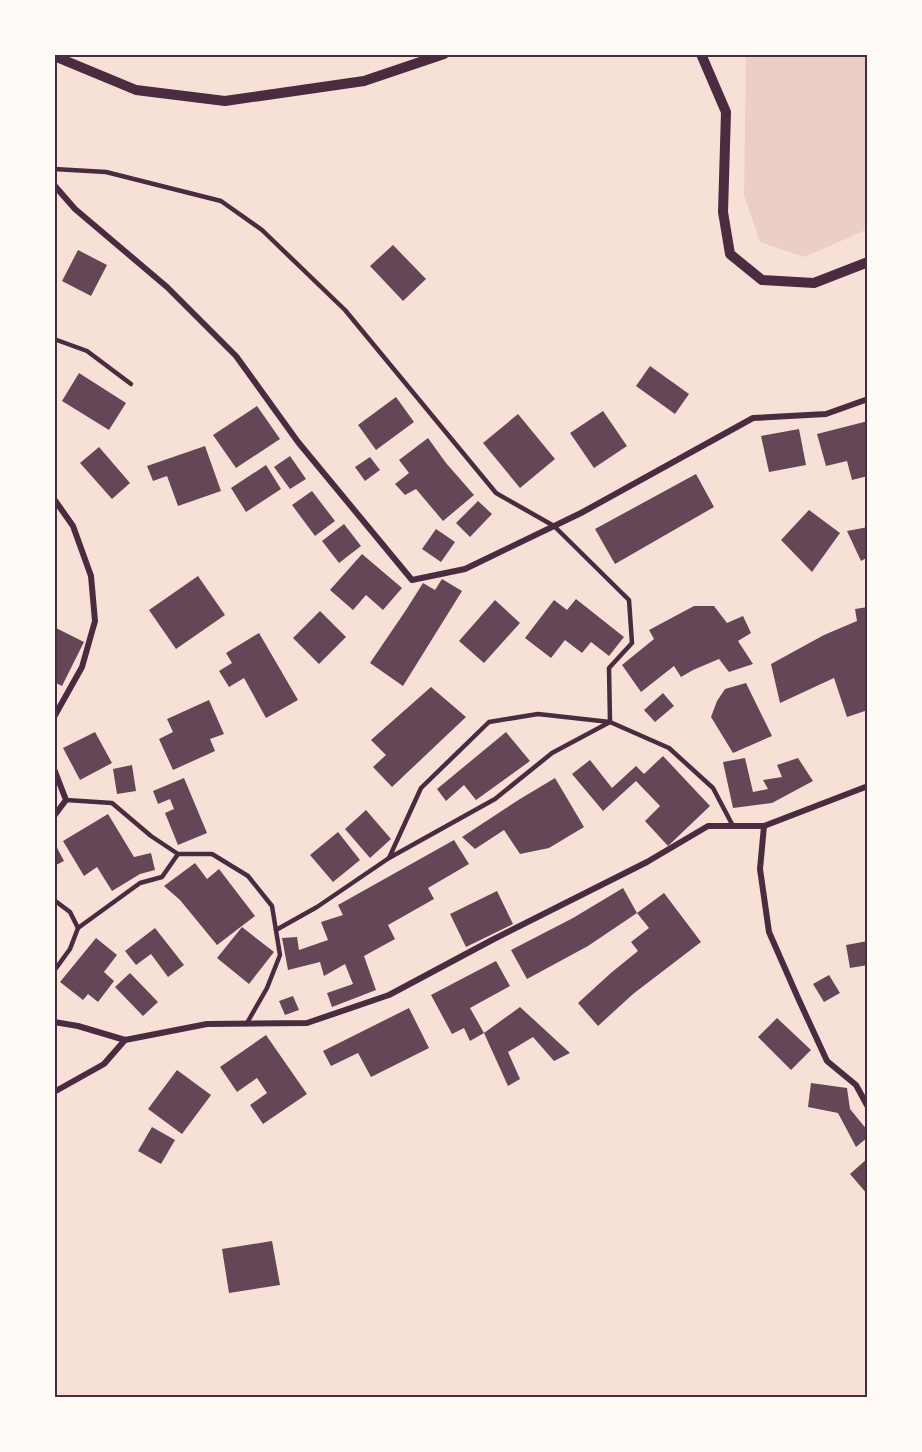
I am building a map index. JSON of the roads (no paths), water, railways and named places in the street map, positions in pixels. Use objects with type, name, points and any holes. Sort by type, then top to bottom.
[{"type":"street","points":[[54,56],[136,90],[225,101],[364,81],[444,54]]},
{"type":"street","points":[[701,54],[726,112],[723,212],[730,254],[762,280],[814,284],[868,262]]},
{"type":"street","points":[[54,184],[75,209],[167,287],[236,356],[298,442],[412,580],[465,569],[581,513],[753,418],[826,414],[868,399]]},
{"type":"street","points":[[54,499],[73,526],[91,576],[95,621],[82,667],[54,717]]},
{"type":"street","points":[[54,769],[66,800],[54,816]]},
{"type":"street","points":[[54,1022],[78,1026],[125,1040],[207,1024],[307,1023],[389,995],[647,862],[708,826],[764,826],[868,786]]},
{"type":"street","points":[[764,826],[760,869],[769,932],[827,1061],[856,1085],[868,1107]]},
{"type":"street","points":[[54,1092],[104,1064],[125,1040]]},
{"type":"lane","points":[[54,169],[106,172],[221,201],[262,230],[345,310],[496,493],[554,526],[629,600],[632,643],[609,669],[610,722]]},
{"type":"lane","points":[[54,339],[87,351],[131,384]]},
{"type":"lane","points":[[389,858],[421,788],[489,722],[537,714],[610,722],[669,747],[713,788],[733,826]]},
{"type":"lane","points":[[276,930],[317,907],[389,858],[495,800],[552,753],[610,722]]},
{"type":"lane","points":[[66,800],[112,803],[178,854],[212,854],[248,876],[272,906],[280,955],[267,988],[247,1023]]},
{"type":"lane","points":[[54,970],[70,949],[78,928],[140,883],[162,877],[178,854]]},
{"type":"lane","points":[[54,900],[70,912],[78,928]]}]
